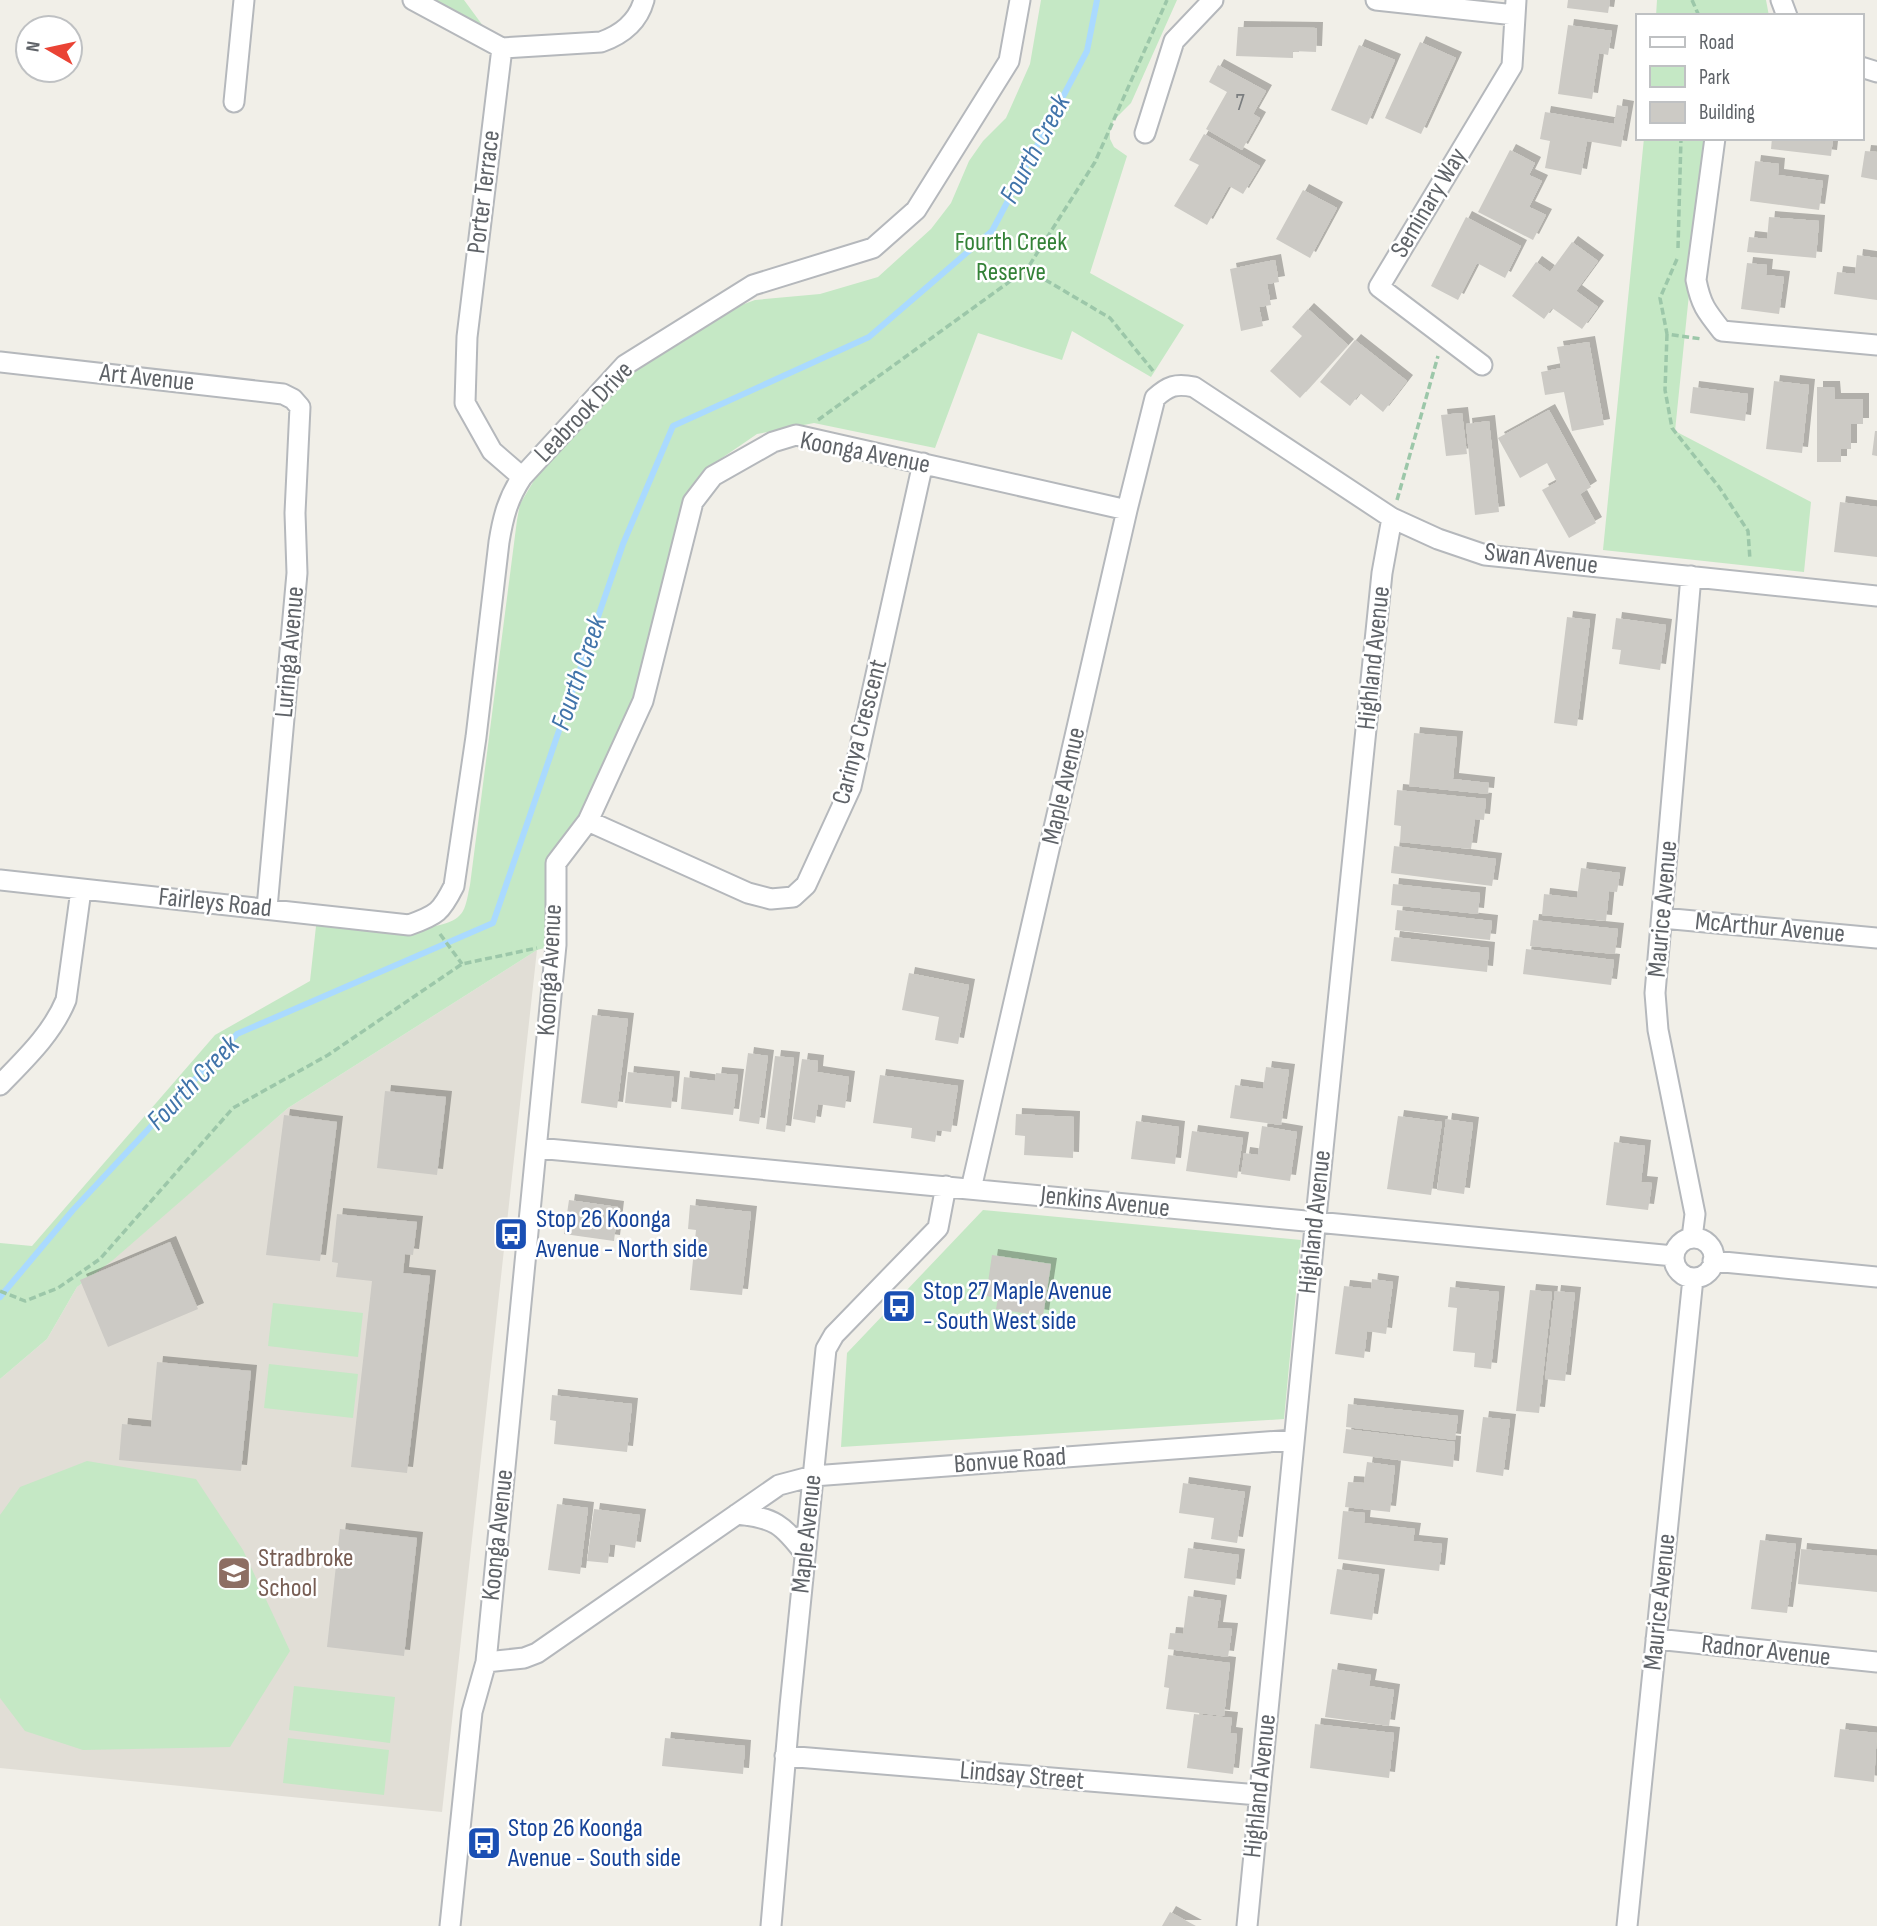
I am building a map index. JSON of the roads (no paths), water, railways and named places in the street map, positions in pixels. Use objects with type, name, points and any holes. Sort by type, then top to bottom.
[{"type":"street","points":[[234,102],[244,0]]},
{"type":"street","points":[[414,0],[502,48],[601,42],[614,38],[629,26],[641,11],[643,0]]},
{"type":"street","name":"Leabrook Drive","points":[[428,918],[443,908],[454,886],[476,737],[503,515],[510,496],[522,477],[625,365],[753,285],[873,248],[916,210],[1009,61],[1020,0]]},
{"type":"street","points":[[1145,133],[1174,41],[1213,0]]},
{"type":"street","points":[[1376,0],[1516,8]]},
{"type":"street","name":"Seminary Way","points":[[1482,365],[1379,287],[1512,66],[1516,8]]},
{"type":"street","name":"Porter Terrace","points":[[502,48],[467,337],[465,403],[492,451],[522,477]]},
{"type":"street","points":[[1715,140],[1696,280],[1700,302],[1711,318],[1722,331],[1877,345]]},
{"type":"street","name":"Art Avenue","points":[[0,362],[283,394],[293,399]]},
{"type":"street","name":"Swan Avenue","points":[[1166,388],[1180,384],[1194,387],[1392,518],[1438,539],[1485,555],[1877,596]]},
{"type":"street","name":"Maple Avenue","points":[[971,1189],[1127,510],[1155,398],[1166,388]]},
{"type":"street","name":"Luringa Avenue","points":[[267,908],[297,573],[295,513],[300,407],[293,399]]},
{"type":"street","name":"Koonga Avenue","points":[[450,1926],[472,1712],[486,1662],[556,945],[556,863],[588,821],[643,701],[693,502],[713,476],[773,442],[796,435],[1127,510]]},
{"type":"street","name":"Carinya Crescent","points":[[588,821],[748,893],[771,899],[793,897],[806,885],[851,787],[923,463]]},
{"type":"street","name":"Highland Avenue","points":[[1247,1926],[1315,1223],[1382,573],[1392,518]]},
{"type":"street","name":"Maurice Avenue","points":[[1692,576],[1655,993],[1658,1030],[1695,1214],[1692,1238]]},
{"type":"street","name":"Fairleys Road","points":[[0,880],[409,925],[428,918]]},
{"type":"street","points":[[0,1085],[45,1037],[61,1014],[66,1000],[81,890]]},
{"type":"street","name":"McArthur Avenue","points":[[1662,918],[1877,938]]},
{"type":"street","name":"Jenkins Avenue","points":[[537,1148],[1674,1256]]},
{"type":"street","name":"Maple Avenue","points":[[771,1926],[785,1756],[826,1349],[834,1335],[938,1228],[946,1186]]},
{"type":"street","points":[[1692,1238],[1703,1241],[1710,1248],[1713,1261],[1710,1271],[1693,1278],[1683,1275],[1676,1267],[1674,1256],[1677,1247],[1692,1238]]},
{"type":"street","points":[[1713,1261],[1877,1277]]},
{"type":"street","name":"Maurice Avenue","points":[[1627,1926],[1693,1278]]},
{"type":"street","name":"Bonvue Road","points":[[486,1662],[524,1658],[537,1653],[779,1485],[813,1476],[1294,1440]]},
{"type":"street","points":[[737,1514],[759,1517],[786,1530],[805,1554]]},
{"type":"street","name":"Radnor Avenue","points":[[1656,1639],[1877,1662]]},
{"type":"street","name":"Lindsay Street","points":[[785,1756],[1259,1796]]},
{"type":"waterway","name":"Fourth Creek","points":[[0,1297],[73,1210],[237,1034],[493,923],[623,544],[673,426],[869,337],[992,231],[1087,51],[1097,0]]},
{"type":"place","name":"Stop 26 Koonga Avenue - North side","points":[[511,1234]]},
{"type":"place","name":"Stop 27 Maple Avenue - South West side","points":[[899,1306]]},
{"type":"place","name":"Stradbroke School","points":[[234,1573]]},
{"type":"place","name":"Stop 26 Koonga Avenue - South side","points":[[484,1843]]},
{"type":"park label","name":"Fourth Creek Reserve","points":[[1011,257]]}]
